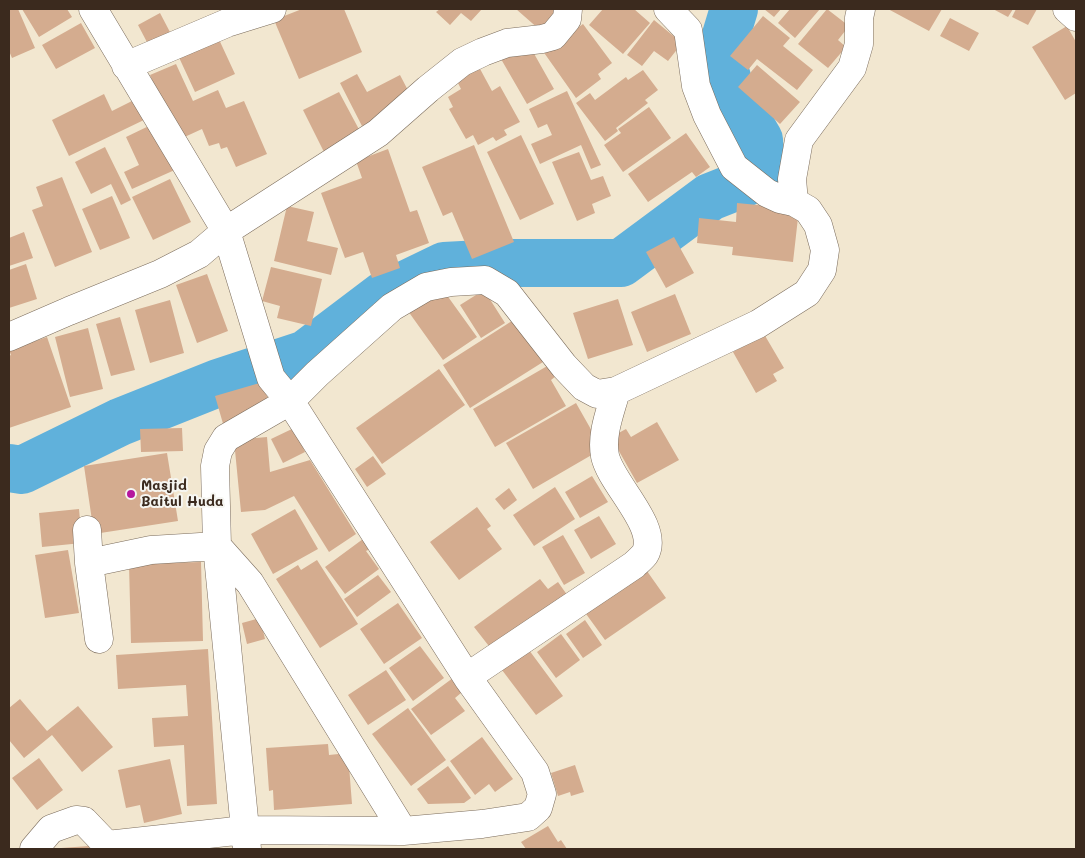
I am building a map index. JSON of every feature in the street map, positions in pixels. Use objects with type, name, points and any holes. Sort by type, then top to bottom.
[{"type":"street","points":[[34,849],[51,829],[76,820],[84,821],[108,847],[402,831],[482,824],[528,817],[538,808],[542,794],[535,772],[467,677],[290,401],[271,378],[226,231],[93,9]]},
{"type":"street","points":[[126,66],[227,24],[272,9]]},
{"type":"street","points":[[9,337],[160,274],[199,254],[226,231],[378,133],[428,88],[462,62],[507,43],[554,36],[567,19],[568,9]]},
{"type":"street","points":[[246,839],[217,546],[215,466],[218,451],[226,438],[290,401],[316,374],[392,307],[426,287],[451,282],[485,280],[507,294],[564,366],[584,387],[597,394],[616,392],[758,324],[807,293],[822,270],[825,250],[818,225],[808,210],[794,202],[767,194],[734,167],[707,115],[696,86],[688,30],[668,9]]},
{"type":"street","points":[[794,202],[792,179],[800,140],[852,68],[859,44],[861,9]]},
{"type":"street","points":[[1067,9],[1076,17]]},
{"type":"street","points":[[467,677],[634,565],[645,554],[648,541],[646,528],[606,458],[605,432],[616,392]]},
{"type":"street","points":[[88,530],[89,563],[99,639]]},
{"type":"street","points":[[89,563],[151,550],[217,546]]},
{"type":"street","points":[[217,546],[250,583],[402,831]]},
{"type":"building","points":[[9,9],[18,9],[35,48],[12,58],[9,51]]},
{"type":"building","points":[[22,9],[67,9],[72,17],[39,37]]},
{"type":"building","points":[[302,9],[344,9],[362,52],[299,79],[274,20]]},
{"type":"building","points":[[440,9],[482,9],[471,21],[461,13],[450,25],[436,12]]},
{"type":"building","points":[[516,9],[559,9],[540,30]]},
{"type":"building","points":[[603,9],[634,9],[650,23],[623,54],[589,25]]},
{"type":"building","points":[[764,9],[781,9],[774,17]]},
{"type":"building","points":[[790,9],[820,9],[795,38],[778,23]]},
{"type":"building","points":[[827,9],[849,26],[838,40],[846,47],[828,68],[798,44]]},
{"type":"building","points":[[888,9],[942,9],[929,31]]},
{"type":"building","points":[[993,9],[1013,9],[1008,17]]},
{"type":"building","points":[[1016,9],[1037,9],[1028,25],[1012,17]]},
{"type":"building","points":[[160,13],[171,34],[149,46],[138,25]]},
{"type":"building","points":[[763,16],[790,38],[783,46],[813,70],[797,90],[757,59],[748,70],[730,56]]},
{"type":"building","points":[[950,18],[979,33],[969,51],[940,36]]},
{"type":"building","points":[[654,20],[682,43],[668,61],[654,51],[642,66],[627,55]]},
{"type":"building","points":[[81,23],[95,48],[56,69],[42,45]]},
{"type":"building","points":[[583,24],[612,63],[598,74],[601,79],[576,98],[540,47],[561,40]]},
{"type":"building","points":[[1067,26],[1076,42],[1076,93],[1065,100],[1032,47]]},
{"type":"building","points":[[216,33],[235,74],[195,92],[176,51]]},
{"type":"building","points":[[528,43],[554,89],[527,104],[501,59]]},
{"type":"building","points":[[176,64],[193,101],[218,90],[226,108],[244,101],[267,154],[236,167],[227,147],[221,149],[219,143],[209,146],[202,129],[178,140],[150,75]]},
{"type":"building","points":[[757,65],[800,102],[780,124],[738,87]]},
{"type":"building","points":[[479,67],[492,91],[500,86],[520,122],[504,130],[507,135],[496,141],[493,137],[478,145],[473,135],[466,139],[449,109],[453,107],[448,97],[461,89],[456,79]]},
{"type":"building","points":[[643,70],[658,90],[645,100],[648,103],[616,128],[618,131],[605,141],[576,103],[590,93],[595,100],[626,77],[628,80]]},
{"type":"building","points":[[357,74],[367,92],[400,75],[413,100],[362,126],[340,83]]},
{"type":"building","points":[[567,91],[601,165],[591,169],[581,145],[540,164],[531,144],[552,135],[547,124],[538,128],[529,109]]},
{"type":"building","points":[[339,92],[362,135],[325,154],[303,110]]},
{"type":"building","points":[[104,94],[112,111],[136,99],[146,119],[69,156],[52,120]]},
{"type":"building","points":[[649,107],[671,138],[623,172],[604,145],[621,133],[618,129]]},
{"type":"building","points":[[155,123],[177,169],[132,189],[124,172],[139,165],[126,137]]},
{"type":"building","points":[[686,133],[710,167],[696,177],[692,172],[648,202],[628,174]]},
{"type":"building","points":[[521,135],[554,204],[520,220],[487,152]]},
{"type":"building","points":[[474,145],[514,242],[472,259],[452,212],[443,216],[422,167]]},
{"type":"building","points":[[105,147],[131,200],[121,205],[111,184],[91,194],[75,162]]},
{"type":"building","points":[[388,149],[410,212],[417,210],[429,243],[396,255],[400,268],[372,278],[363,252],[345,258],[321,193],[362,178],[356,161]]},
{"type":"building","points":[[579,152],[591,180],[603,176],[611,196],[592,204],[595,213],[577,221],[552,162]]},
{"type":"building","points":[[62,177],[92,252],[55,267],[32,210],[43,206],[36,187]]},
{"type":"building","points":[[170,179],[191,222],[153,240],[132,197]]},
{"type":"building","points":[[112,196],[130,238],[100,250],[82,209]]},
{"type":"building","points":[[737,203],[799,209],[793,262],[732,255],[733,247],[697,243],[699,218],[736,222]]},
{"type":"building","points":[[287,206],[314,212],[307,241],[338,248],[331,275],[274,261]]},
{"type":"building","points":[[24,232],[33,258],[9,266],[9,238]]},
{"type":"building","points":[[674,237],[694,273],[666,288],[646,252]]},
{"type":"building","points":[[26,264],[37,299],[9,308],[9,270]]},
{"type":"building","points":[[271,267],[322,279],[311,326],[277,318],[280,306],[262,301]]},
{"type":"building","points":[[207,274],[228,331],[197,343],[176,285]]},
{"type":"building","points":[[441,287],[477,337],[443,360],[408,311]]},
{"type":"building","points":[[484,290],[505,323],[481,338],[460,305]]},
{"type":"building","points":[[675,294],[691,334],[647,352],[631,312]]},
{"type":"building","points":[[618,299],[633,345],[588,359],[573,313]]},
{"type":"building","points":[[170,300],[184,353],[150,363],[135,310]]},
{"type":"building","points":[[120,317],[135,370],[111,376],[96,324]]},
{"type":"building","points":[[515,319],[543,362],[470,408],[443,365]]},
{"type":"building","points":[[88,328],[103,389],[70,397],[55,337]]},
{"type":"building","points":[[764,334],[784,368],[773,374],[777,381],[756,393],[733,352]]},
{"type":"building","points":[[47,337],[71,407],[9,428],[9,356],[11,355],[9,350]]},
{"type":"building","points":[[549,365],[556,376],[551,380],[566,406],[495,447],[473,409]]},
{"type":"building","points":[[439,369],[465,405],[382,464],[356,428]]},
{"type":"building","points":[[263,382],[268,400],[224,427],[215,396]]},
{"type":"building","points":[[576,403],[597,440],[590,444],[595,453],[533,489],[506,443]]},
{"type":"building","points":[[657,422],[679,460],[637,483],[611,437],[626,429],[631,437]]},
{"type":"building","points":[[182,428],[183,451],[141,452],[140,429]]},
{"type":"building","points":[[294,428],[305,452],[283,463],[271,439]]},
{"type":"building","points":[[267,437],[270,472],[310,460],[356,534],[329,552],[294,496],[265,510],[241,512],[234,440]]},
{"type":"building","name":"Masjid Baitul Huda","points":[[167,453],[178,521],[94,534],[84,466]]},
{"type":"building","points":[[373,456],[386,474],[367,487],[355,469]]},
{"type":"building","points":[[592,476],[608,502],[580,518],[565,492]]},
{"type":"building","points":[[555,487],[575,519],[534,546],[513,515]]},
{"type":"building","points":[[509,488],[517,500],[504,510],[495,499]]},
{"type":"building","points":[[477,507],[491,526],[487,529],[502,549],[459,580],[430,542]]},
{"type":"building","points":[[79,509],[82,543],[42,547],[39,513]]},
{"type":"building","points":[[295,509],[318,549],[273,574],[251,534]]},
{"type":"building","points":[[599,516],[616,544],[591,559],[574,530]]},
{"type":"building","points":[[563,535],[585,573],[564,585],[542,547]]},
{"type":"building","points":[[363,539],[370,549],[366,551],[379,569],[345,594],[325,567]]},
{"type":"building","points":[[68,550],[79,613],[45,618],[35,555]]},
{"type":"building","points":[[317,560],[358,624],[320,648],[276,579],[298,565],[301,570]]},
{"type":"building","points":[[201,562],[203,641],[131,643],[129,564]]},
{"type":"building","points":[[642,564],[666,598],[605,640],[581,607]]},
{"type":"building","points":[[378,575],[391,592],[357,617],[344,599]]},
{"type":"building","points":[[540,579],[548,589],[558,582],[570,599],[492,650],[474,627]]},
{"type":"building","points":[[398,603],[422,638],[384,664],[360,629]]},
{"type":"building","points":[[260,618],[265,639],[247,644],[242,623]]},
{"type":"building","points":[[585,620],[602,645],[583,658],[566,634]]},
{"type":"building","points":[[561,634],[580,660],[556,678],[537,652]]},
{"type":"building","points":[[420,646],[444,678],[413,701],[389,668]]},
{"type":"building","points":[[208,649],[217,804],[187,806],[184,745],[154,747],[152,718],[188,716],[186,685],[118,689],[116,655]]},
{"type":"building","points":[[529,650],[563,696],[536,715],[502,670]]},
{"type":"building","points":[[386,670],[406,700],[368,725],[348,695]]},
{"type":"building","points":[[457,675],[467,688],[455,698],[465,711],[431,735],[411,709]]},
{"type":"building","points":[[20,699],[47,731],[78,706],[113,747],[82,772],[52,735],[24,758],[9,740],[9,708]]},
{"type":"building","points":[[408,708],[446,760],[411,786],[372,734]]},
{"type":"building","points":[[482,737],[513,779],[495,792],[489,784],[475,795],[450,761]]},
{"type":"building","points":[[328,744],[329,755],[348,753],[352,804],[274,810],[273,790],[269,791],[266,748]]},
{"type":"building","points":[[39,758],[63,790],[37,810],[12,778]]},
{"type":"building","points":[[170,759],[182,814],[144,823],[140,805],[126,808],[118,770]]},
{"type":"building","points":[[575,765],[584,792],[571,796],[570,792],[558,796],[551,773]]},
{"type":"building","points":[[448,766],[471,798],[464,803],[428,804],[417,789]]},
{"type":"building","points":[[548,826],[558,842],[561,840],[567,849],[526,849],[521,842]]},
{"type":"building","points":[[89,846],[89,849],[61,849],[61,848]]},
{"type":"waterway","points":[[9,468],[22,470],[120,422],[218,383],[306,354],[384,295],[444,266],[500,263],[621,263],[710,197],[743,184],[761,166],[759,140],[732,94],[720,55],[734,9]]},
{"type":"place","name":"Masjid Baitul Huda","points":[[131,494]]}]
